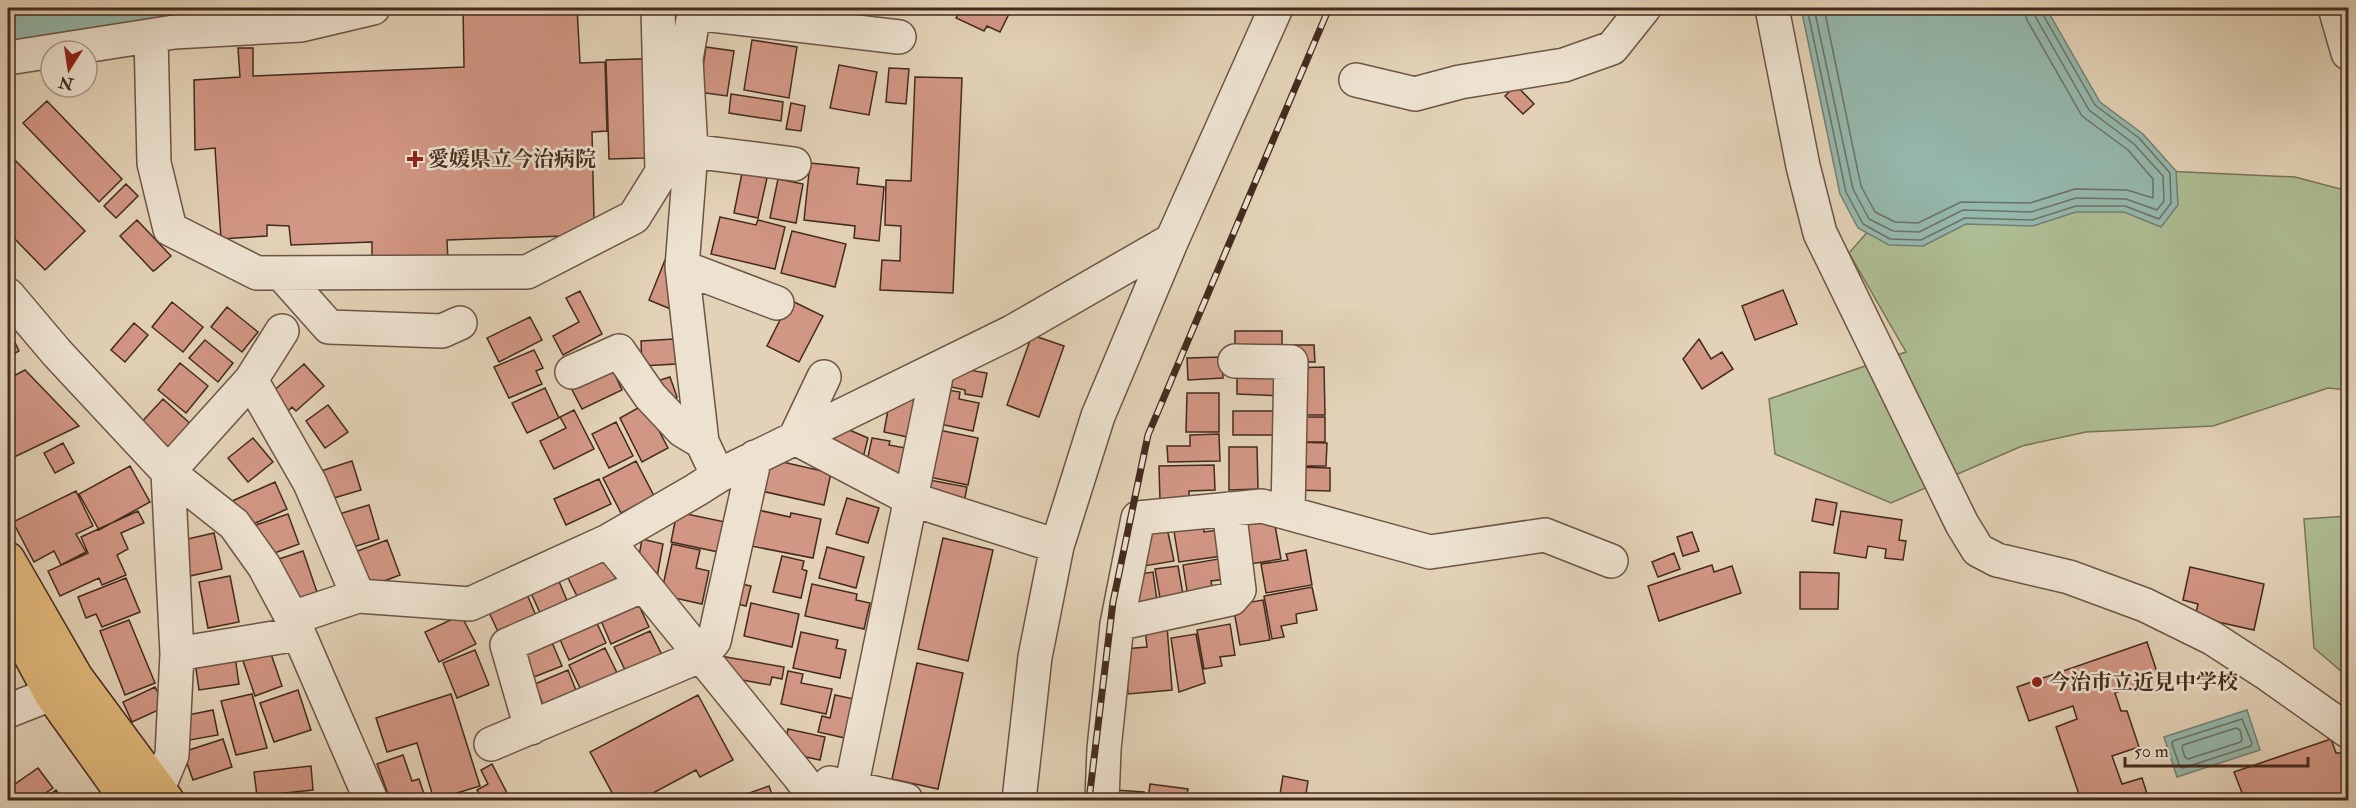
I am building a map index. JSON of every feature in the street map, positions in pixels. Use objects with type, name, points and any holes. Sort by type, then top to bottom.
[{"type":"highway","points":[[8,559],[63,685],[128,801]]},
{"type":"highway","points":[[8,614],[63,685],[162,795]]},
{"type":"street","points":[[8,58],[174,32],[301,25],[373,8]]},
{"type":"street","points":[[151,36],[154,163],[170,229],[257,273],[527,272],[634,217],[662,172],[658,8]]},
{"type":"street","points":[[1019,801],[1035,657],[1057,546],[1098,416],[1172,240],[1276,8]]},
{"type":"street","points":[[1356,80],[1415,94],[1460,81],[1564,65],[1612,48],[1644,8]]},
{"type":"street","points":[[1772,8],[1803,166],[1820,233],[1962,524],[1978,550],[1997,560],[2069,577],[2145,605],[2212,639],[2269,675],[2349,731]]},
{"type":"street","points":[[2335,8],[2349,53]]},
{"type":"street","points":[[718,476],[702,442],[682,267],[691,151],[686,59],[694,10],[899,37]]},
{"type":"street","points":[[691,151],[794,164]]},
{"type":"street","points":[[177,654],[295,626],[358,596],[470,604],[608,541],[718,476],[1012,332],[1172,240]]},
{"type":"street","points":[[682,267],[777,303]]},
{"type":"street","points":[[281,273],[329,327],[442,331],[460,323]]},
{"type":"street","points":[[8,295],[57,353],[168,472],[234,524],[264,566],[295,626],[370,801]]},
{"type":"street","points":[[128,801],[162,795],[172,755],[177,654],[168,472],[251,380],[282,331]]},
{"type":"street","points":[[572,372],[620,351],[650,396],[682,430],[702,442]]},
{"type":"street","points":[[1235,361],[1291,362],[1288,513]]},
{"type":"street","points":[[795,438],[824,377]]},
{"type":"street","points":[[851,788],[936,377]]},
{"type":"street","points":[[251,380],[310,483],[358,596]]},
{"type":"street","points":[[795,438],[911,499],[1057,546]]},
{"type":"street","points":[[491,744],[702,655],[714,641],[755,457]]},
{"type":"street","points":[[1102,801],[1104,749],[1117,624],[1138,518],[1262,506],[1430,552],[1545,535],[1611,561]]},
{"type":"street","points":[[1117,624],[1231,599],[1239,590],[1229,509]]},
{"type":"street","points":[[608,541],[702,655],[805,788],[851,788],[906,801]]},
{"type":"street","points":[[531,728],[507,645],[644,585]]},
{"type":"street","points":[[8,711],[63,685]]},
{"type":"green space","points":[[2142,170],[2295,177],[2348,191],[2348,390],[2328,388],[2213,426],[2086,432],[2022,446],[1891,503],[1775,454],[1769,399],[1906,352],[1849,253],[1884,213]]},
{"type":"green space","points":[[2348,516],[2348,677],[2314,648],[2304,519]]},
{"type":"water","points":[[1801,8],[2046,8],[2100,102],[2143,134],[2176,171],[2178,205],[2161,227],[2124,212],[2076,212],[2033,226],[1966,224],[1923,246],[1889,245],[1858,228],[1840,194]]},
{"type":"water","points":[[2247,710],[2260,750],[2177,777],[2164,737]]},
{"type":"building","points":[[29,8],[74,8],[28,12]]},
{"type":"building","points":[[463,8],[577,8],[580,63],[605,62],[607,131],[592,132],[594,220],[591,235],[447,240],[448,262],[372,263],[372,242],[291,245],[289,226],[267,225],[267,236],[221,239],[215,148],[195,150],[194,80],[240,77],[238,48],[253,48],[253,76],[464,67]]},
{"type":"building","points":[[957,8],[1012,8],[1000,32],[987,26],[984,31],[956,18],[961,9]]},
{"type":"building","points":[[752,40],[797,47],[789,98],[744,90]]},
{"type":"building","points":[[706,47],[734,51],[727,96],[699,92]]},
{"type":"building","points":[[669,58],[645,158],[609,159],[606,60]]},
{"type":"building","points":[[839,65],[877,72],[869,115],[830,108]]},
{"type":"building","points":[[889,68],[909,69],[906,104],[886,102]]},
{"type":"building","points":[[915,77],[962,78],[953,293],[880,290],[882,260],[900,261],[901,226],[885,225],[886,180],[911,181]]},
{"type":"building","points":[[1516,85],[1534,104],[1523,114],[1505,96]]},
{"type":"building","points":[[731,94],[783,102],[781,121],[729,113]]},
{"type":"building","points":[[47,101],[122,179],[99,202],[23,123]]},
{"type":"building","points":[[791,103],[805,106],[801,131],[786,129]]},
{"type":"building","points":[[8,153],[85,231],[45,270],[8,232]]},
{"type":"building","points":[[810,163],[859,168],[857,184],[884,187],[879,241],[854,238],[855,226],[804,220]]},
{"type":"building","points":[[742,173],[767,178],[758,218],[734,213]]},
{"type":"building","points":[[778,179],[803,184],[796,223],[770,218]]},
{"type":"building","points":[[126,184],[138,196],[116,218],[104,206]]},
{"type":"building","points":[[720,217],[756,225],[758,220],[785,227],[775,269],[711,254]]},
{"type":"building","points":[[137,220],[171,256],[153,271],[120,236]]},
{"type":"building","points":[[792,231],[846,244],[835,287],[781,273]]},
{"type":"building","points":[[665,260],[669,260],[673,310],[649,300]]},
{"type":"building","points":[[1783,290],[1797,324],[1755,340],[1742,306]]},
{"type":"building","points":[[580,291],[602,334],[563,355],[553,336],[579,322],[566,298]]},
{"type":"building","points":[[790,300],[823,316],[799,362],[767,346]]},
{"type":"building","points":[[172,302],[203,327],[183,352],[152,327]]},
{"type":"building","points":[[227,307],[258,332],[242,352],[211,327]]},
{"type":"building","points":[[530,317],[542,340],[499,362],[487,338]]},
{"type":"building","points":[[134,323],[148,335],[125,362],[111,350]]},
{"type":"building","points":[[8,328],[19,351],[8,357]]},
{"type":"building","points":[[1235,331],[1282,331],[1282,356],[1235,357]]},
{"type":"building","points":[[1032,335],[1064,346],[1039,417],[1007,405]]},
{"type":"building","points":[[674,339],[676,364],[642,366],[641,341]]},
{"type":"building","points":[[1699,339],[1711,359],[1722,352],[1733,369],[1702,389],[1683,359]]},
{"type":"building","points":[[205,340],[233,363],[218,382],[189,358]]},
{"type":"building","points":[[1294,345],[1314,345],[1315,362],[1294,362]]},
{"type":"building","points":[[534,350],[543,368],[536,371],[542,384],[509,398],[494,367]]},
{"type":"building","points":[[1222,357],[1223,378],[1188,380],[1187,358]]},
{"type":"building","points":[[609,362],[622,390],[582,409],[568,382]]},
{"type":"building","points":[[180,363],[208,386],[186,413],[158,390]]},
{"type":"building","points":[[304,364],[324,386],[296,411],[292,407],[287,412],[270,394]]},
{"type":"building","points":[[1237,365],[1284,366],[1284,396],[1237,394]]},
{"type":"building","points":[[950,367],[987,373],[982,397],[965,394],[965,390],[947,386]]},
{"type":"building","points":[[1324,367],[1325,415],[1294,415],[1293,368]]},
{"type":"building","points":[[25,370],[79,426],[8,460],[8,379]]},
{"type":"building","points":[[670,377],[677,397],[661,403],[654,382]]},
{"type":"building","points":[[545,388],[559,418],[527,433],[512,403]]},
{"type":"building","points":[[942,389],[960,392],[959,399],[979,403],[973,431],[935,423]]},
{"type":"building","points":[[1187,393],[1219,393],[1219,432],[1186,432]]},
{"type":"building","points":[[920,396],[912,438],[884,432],[890,399]]},
{"type":"building","points":[[163,399],[194,427],[169,456],[137,427]]},
{"type":"building","points":[[645,404],[668,448],[642,462],[620,418]]},
{"type":"building","points":[[328,405],[348,432],[325,448],[306,421]]},
{"type":"building","points":[[574,410],[594,449],[554,469],[540,441],[566,428],[560,417]]},
{"type":"building","points":[[1233,411],[1281,411],[1281,435],[1233,435]]},
{"type":"building","points":[[1300,417],[1325,417],[1325,442],[1299,442]]},
{"type":"building","points":[[616,422],[633,456],[609,468],[592,434]]},
{"type":"building","points":[[833,423],[868,438],[861,466],[827,451]]},
{"type":"building","points":[[934,429],[978,438],[968,485],[924,476]]},
{"type":"building","points":[[1219,434],[1220,461],[1168,462],[1167,446],[1190,446],[1190,435]]},
{"type":"building","points":[[253,438],[273,462],[248,482],[228,458]]},
{"type":"building","points":[[872,438],[890,441],[889,445],[911,449],[904,483],[865,471]]},
{"type":"building","points":[[1296,442],[1327,443],[1326,466],[1296,466]]},
{"type":"building","points":[[63,443],[74,463],[55,473],[44,453]]},
{"type":"building","points":[[1229,447],[1257,447],[1258,489],[1229,490]]},
{"type":"building","points":[[765,458],[831,473],[824,505],[757,490]]},
{"type":"building","points":[[352,461],[361,490],[327,500],[318,472]]},
{"type":"building","points":[[636,461],[654,496],[621,513],[603,478]]},
{"type":"building","points":[[1214,465],[1215,490],[1189,491],[1189,501],[1160,501],[1159,466]]},
{"type":"building","points":[[130,466],[150,502],[99,530],[79,494]]},
{"type":"building","points":[[1294,467],[1330,468],[1330,491],[1294,490]]},
{"type":"building","points":[[599,479],[611,504],[566,525],[554,499]]},
{"type":"building","points":[[924,479],[967,487],[963,508],[921,495]]},
{"type":"building","points":[[275,482],[287,509],[242,529],[230,502]]},
{"type":"building","points":[[76,491],[93,526],[76,534],[86,552],[61,565],[54,551],[34,562],[13,522]]},
{"type":"building","points":[[847,498],[879,508],[868,543],[836,534]]},
{"type":"building","points":[[1816,499],[1837,503],[1833,525],[1812,521]]},
{"type":"building","points":[[369,505],[379,539],[350,548],[339,514]]},
{"type":"building","points":[[758,510],[790,517],[791,513],[821,519],[813,558],[751,546]]},
{"type":"building","points":[[138,511],[144,523],[121,533],[128,549],[117,555],[126,575],[102,585],[99,578],[60,596],[48,571],[88,553],[81,537]]},
{"type":"building","points":[[1841,511],[1902,520],[1899,540],[1906,541],[1903,560],[1885,558],[1886,549],[1868,546],[1866,558],[1834,553]]},
{"type":"building","points":[[677,512],[730,523],[723,553],[671,542]]},
{"type":"building","points":[[288,514],[299,544],[261,558],[250,527]]},
{"type":"building","points":[[1274,520],[1281,559],[1244,565],[1237,526]]},
{"type":"building","points":[[1203,521],[1204,532],[1218,530],[1222,556],[1179,562],[1173,525]]},
{"type":"building","points":[[1167,528],[1174,561],[1144,566],[1138,534]]},
{"type":"building","points":[[1692,532],[1699,551],[1683,556],[1677,537]]},
{"type":"building","points":[[214,533],[222,569],[190,576],[183,540]]},
{"type":"building","points":[[943,538],[993,550],[968,661],[918,649]]},
{"type":"building","points":[[642,539],[663,544],[657,577],[636,573]]},
{"type":"building","points":[[387,540],[400,575],[368,587],[355,552]]},
{"type":"building","points":[[672,544],[700,550],[696,568],[709,571],[702,604],[661,595]]},
{"type":"building","points":[[827,547],[864,557],[856,588],[819,578]]},
{"type":"building","points":[[1306,550],[1312,585],[1266,593],[1261,564],[1288,560],[1286,554]]},
{"type":"building","points":[[303,551],[317,592],[286,602],[273,561]]},
{"type":"building","points":[[1674,553],[1680,569],[1658,577],[1652,562]]},
{"type":"building","points":[[782,556],[804,561],[802,569],[807,571],[801,598],[773,592]]},
{"type":"building","points":[[605,557],[618,584],[580,602],[567,576]]},
{"type":"building","points":[[1224,558],[1227,579],[1211,581],[1213,593],[1188,597],[1183,565]]},
{"type":"building","points":[[1712,565],[1714,572],[1732,566],[1741,593],[1659,621],[1648,586]]},
{"type":"building","points":[[1178,566],[1184,600],[1161,604],[1155,569]]},
{"type":"building","points":[[2190,567],[2264,584],[2254,630],[2195,617],[2198,604],[2183,600]]},
{"type":"building","points":[[1153,572],[1158,608],[1133,612],[1128,576]]},
{"type":"building","points":[[1800,572],[1839,573],[1838,609],[1800,609]]},
{"type":"building","points":[[230,576],[239,622],[208,628],[199,582]]},
{"type":"building","points":[[126,578],[140,612],[102,627],[96,614],[86,618],[78,597]]},
{"type":"building","points":[[558,579],[568,603],[541,615],[530,591]]},
{"type":"building","points":[[733,582],[751,586],[746,606],[729,602]]},
{"type":"building","points":[[812,584],[857,594],[856,600],[870,603],[864,629],[805,616]]},
{"type":"building","points":[[1312,587],[1317,610],[1296,614],[1297,623],[1281,626],[1284,637],[1272,639],[1264,596]]},
{"type":"building","points":[[526,592],[537,618],[499,634],[487,608]]},
{"type":"building","points":[[636,599],[649,627],[611,644],[599,616]]},
{"type":"building","points":[[1263,600],[1270,640],[1240,645],[1233,605]]},
{"type":"building","points":[[751,603],[799,614],[792,647],[744,636]]},
{"type":"building","points":[[461,615],[476,644],[439,662],[425,632]]},
{"type":"building","points":[[595,619],[606,643],[569,660],[558,635]]},
{"type":"building","points":[[129,620],[155,683],[125,695],[100,631]]},
{"type":"building","points":[[1230,624],[1235,655],[1220,657],[1222,666],[1204,669],[1197,630]]},
{"type":"building","points":[[1167,626],[1172,690],[1128,694],[1124,649],[1147,647],[1145,628]]},
{"type":"building","points":[[650,631],[663,657],[627,674],[614,647]]},
{"type":"building","points":[[801,632],[838,640],[836,648],[846,650],[840,678],[793,668]]},
{"type":"building","points":[[1196,634],[1205,683],[1179,692],[1171,638]]},
{"type":"building","points":[[551,640],[562,666],[526,680],[515,655]]},
{"type":"building","points":[[2147,642],[2159,678],[2115,693],[2121,711],[2127,711],[2139,747],[2112,756],[2122,784],[2142,778],[2149,800],[2081,800],[2056,727],[2077,719],[2073,706],[2029,721],[2017,687]]},
{"type":"building","points":[[605,648],[620,679],[584,696],[569,665]]},
{"type":"building","points":[[475,650],[489,685],[457,698],[443,663]]},
{"type":"building","points":[[270,651],[282,686],[255,696],[243,661]]},
{"type":"building","points":[[720,656],[784,667],[782,679],[772,677],[770,685],[726,677]]},
{"type":"building","points":[[235,657],[239,684],[199,690],[195,662]]},
{"type":"building","points":[[917,663],[963,673],[938,789],[892,779]]},
{"type":"building","points":[[568,670],[579,698],[546,712],[535,684]]},
{"type":"building","points":[[788,671],[803,674],[801,683],[832,689],[826,714],[781,704]]},
{"type":"building","points":[[155,687],[165,707],[132,722],[123,702]]},
{"type":"building","points":[[298,690],[311,730],[274,742],[260,703]]},
{"type":"building","points":[[252,694],[267,748],[236,755],[221,701]]},
{"type":"building","points":[[451,694],[480,786],[434,800],[417,743],[387,752],[376,718]]},
{"type":"building","points":[[698,695],[733,760],[700,777],[696,770],[640,800],[616,800],[590,752]]},
{"type":"building","points":[[835,695],[854,699],[845,738],[818,732],[822,716],[830,718]]},
{"type":"building","points":[[213,710],[218,735],[184,741],[178,717]]},
{"type":"building","points":[[788,729],[825,737],[820,760],[783,752]]},
{"type":"building","points":[[223,739],[232,767],[193,780],[183,752]]},
{"type":"building","points":[[2331,739],[2336,753],[2345,753],[2348,765],[2348,800],[2237,800],[2244,798],[2234,772]]},
{"type":"building","points":[[403,755],[412,781],[419,779],[426,800],[380,800],[379,798],[388,794],[377,764]]},
{"type":"building","points":[[492,764],[507,793],[492,800],[482,800],[477,790],[488,784],[481,770]]},
{"type":"building","points":[[311,766],[313,790],[257,796],[254,772]]},
{"type":"building","points":[[38,768],[53,788],[35,800],[8,800],[8,789]]},
{"type":"building","points":[[1283,776],[1308,781],[1305,800],[1279,800]]},
{"type":"building","points":[[1150,784],[1188,789],[1186,800],[1148,800]]},
{"type":"building","points":[[769,786],[774,800],[730,800]]},
{"type":"building","points":[[56,790],[63,800],[42,800]]},
{"type":"building","points":[[1115,790],[1144,792],[1144,800],[1114,800]]},
{"type":"building","points":[[472,793],[475,800],[454,800]]},
{"type":"waterway","points":[[8,26],[82,21],[150,8]]},
{"type":"railway","points":[[1089,800],[1113,602],[1148,435],[1329,8]]},
{"type":"place","name":"愛媛県立今治病院","points":[[415,159]]},
{"type":"place","name":"今治市立近見中学校","points":[[2037,682]]}]
